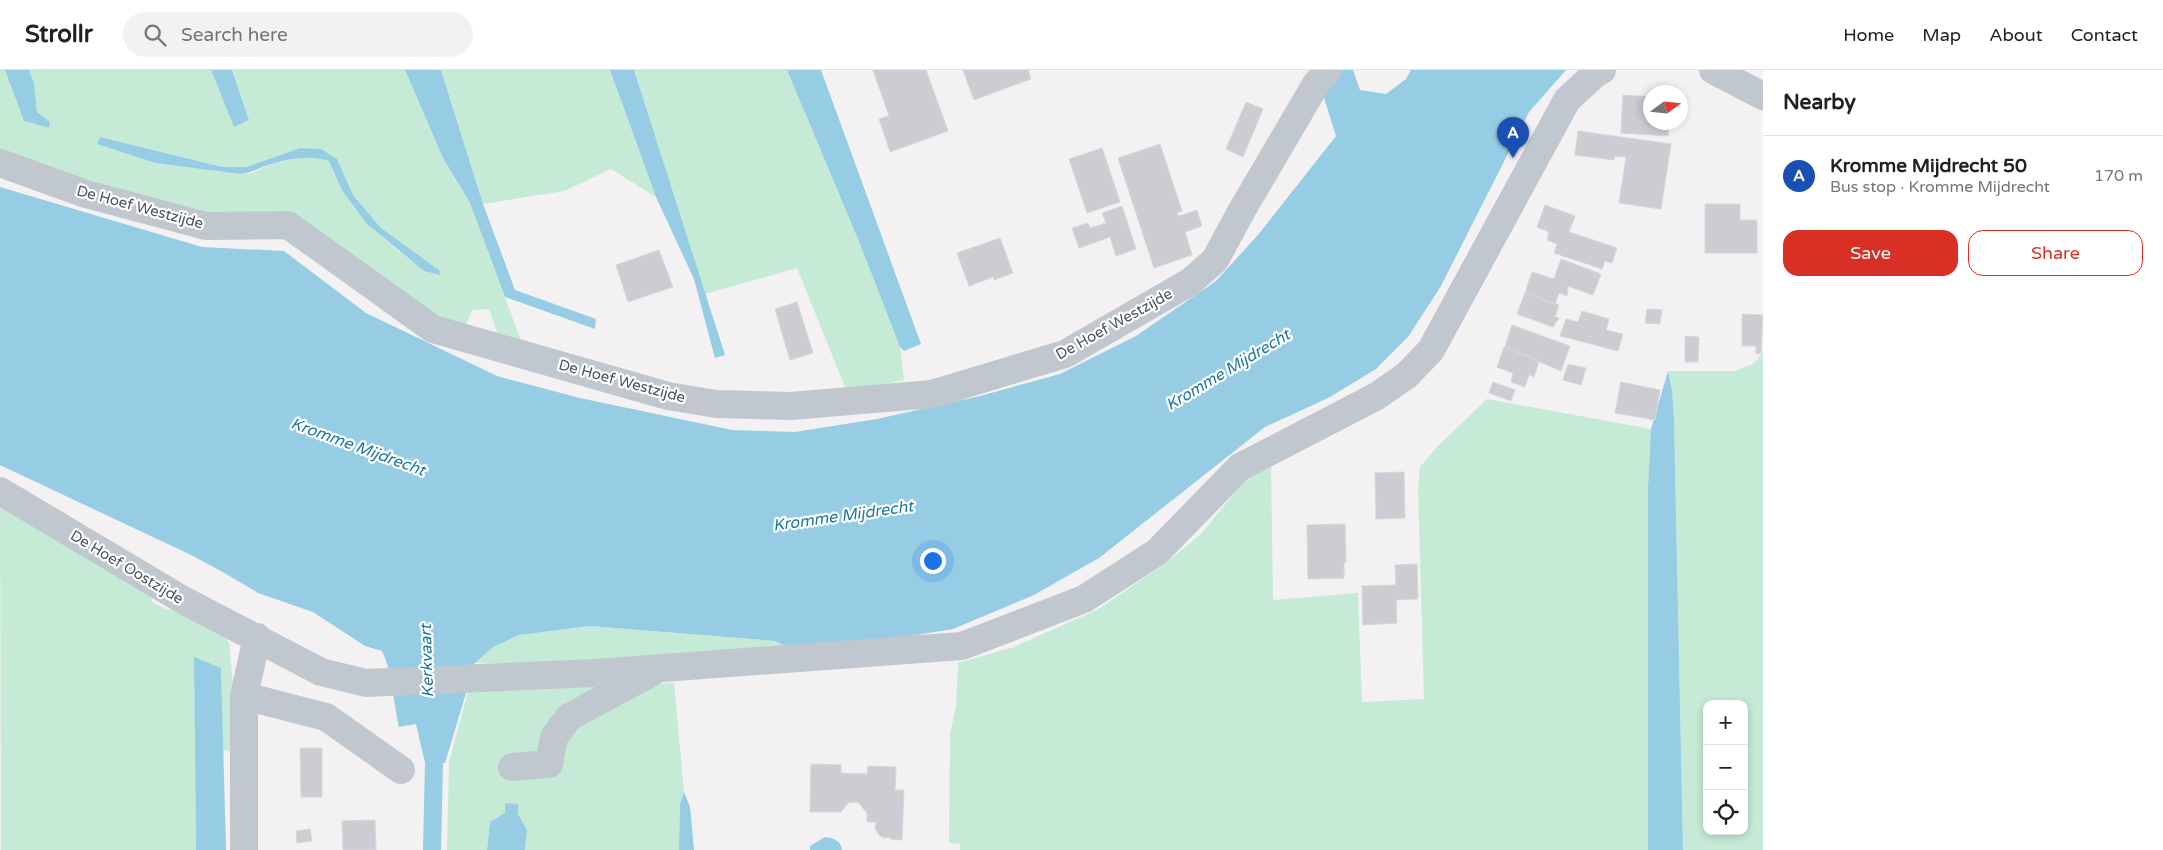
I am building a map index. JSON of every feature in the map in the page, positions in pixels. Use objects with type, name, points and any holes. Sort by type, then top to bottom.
[{"type":"street","points":[[244,850],[244,696],[257,637],[321,672],[366,683],[595,673],[962,646],[1084,599],[1157,552],[1240,467],[1376,396],[1407,375],[1431,350],[1567,100],[1595,74],[1602,70]]},
{"type":"street","points":[[1713,70],[1763,96]]},
{"type":"street","name":"De Hoef Westzijde","points":[[0,163],[86,194],[206,226],[288,225],[433,329],[668,396],[716,404],[791,406],[932,394],[1065,354],[1190,282],[1215,260],[1242,210],[1322,77]]},
{"type":"street","name":"De Hoef Oostzijde","points":[[0,491],[183,600],[257,637]]},
{"type":"street","points":[[512,767],[548,764],[554,737],[570,717],[661,668]]},
{"type":"street","points":[[244,696],[326,716],[401,770]]},
{"type":"green space","points":[[0,70],[5,70],[24,121],[49,128],[50,122],[37,112],[34,83],[29,70],[211,70],[234,126],[249,120],[232,70],[405,70],[443,158],[470,203],[524,349],[500,341],[489,309],[472,310],[465,327],[445,323],[295,216],[195,214],[0,161]],"holes":[[[100,137],[223,167],[246,167],[300,148],[337,160],[353,195],[381,228],[439,270],[439,275],[428,272],[414,263],[367,222],[350,201],[329,161],[318,157],[300,158],[273,163],[252,173],[240,174],[204,169]]]},
{"type":"green space","points":[[441,70],[610,70],[656,197],[611,169],[564,191],[483,204]]},
{"type":"green space","points":[[634,70],[787,70],[860,244],[900,347],[904,380],[847,392],[797,268],[705,294]]},
{"type":"green space","points":[[1763,352],[1763,850],[1683,850],[1674,418],[1672,390],[1668,371],[1735,371],[1753,364]]},
{"type":"green space","points":[[1487,399],[1651,429],[1648,487],[1648,850],[960,850],[960,844],[949,843],[950,734],[956,707],[958,663],[1014,647],[1097,610],[1162,566],[1201,534],[1237,490],[1261,467],[1271,461],[1273,600],[1358,593],[1362,702],[1424,699],[1418,488],[1420,467],[1437,447]]},
{"type":"green space","points":[[0,503],[151,586],[152,602],[167,610],[186,607],[218,627],[229,643],[234,695],[234,752],[223,750],[221,668],[194,658],[196,850],[1,850]]},
{"type":"green space","points":[[590,626],[775,641],[787,647],[539,665],[475,663],[493,647],[519,635]]},
{"type":"green space","points":[[674,683],[684,792],[680,804],[679,850],[525,850],[527,830],[518,814],[518,805],[505,803],[505,813],[490,823],[487,850],[447,850],[449,762],[468,692]]},
{"type":"water","points":[[5,70],[29,70],[34,83],[37,112],[50,122],[49,128],[24,121]]},
{"type":"water","points":[[211,70],[232,70],[249,120],[234,127]]},
{"type":"water","points":[[405,70],[441,70],[483,204],[515,290],[596,319],[595,329],[505,297],[470,203],[443,158]]},
{"type":"water","points":[[610,70],[634,70],[725,355],[715,358],[694,279],[656,197]]},
{"type":"water","points":[[787,70],[821,70],[921,344],[904,351],[900,347],[860,244]]},
{"type":"water","points":[[1323,70],[1353,70],[1360,90],[1386,94],[1406,79],[1411,70],[1566,70],[1529,112],[1441,286],[1408,337],[1376,369],[1330,397],[1265,427],[1099,558],[1034,595],[953,629],[874,642],[788,647],[775,641],[590,626],[519,635],[493,647],[475,663],[445,763],[443,763],[441,850],[423,850],[425,763],[416,724],[399,727],[391,679],[382,651],[365,646],[313,612],[258,593],[189,554],[0,465],[0,187],[202,247],[284,251],[366,313],[497,376],[580,398],[732,430],[795,432],[877,419],[980,396],[1060,374],[1136,336],[1216,281],[1258,235],[1336,136],[1324,98]]},
{"type":"water","points":[[100,137],[223,167],[246,167],[300,148],[321,149],[337,159],[353,195],[381,228],[439,270],[440,275],[424,271],[367,224],[342,190],[329,161],[315,158],[295,159],[274,163],[240,174],[156,163],[97,144]]},
{"type":"water","points":[[1668,371],[1672,390],[1674,418],[1683,850],[1648,850],[1648,487],[1651,429]]},
{"type":"water","points":[[194,657],[221,668],[226,850],[196,850]]},
{"type":"water","points":[[684,792],[690,807],[694,850],[679,850],[680,804]]},
{"type":"water","points":[[505,803],[518,804],[518,814],[527,830],[525,850],[487,850],[490,822],[505,813]]},
{"type":"water","points":[[825,837],[838,842],[842,850],[810,850],[810,846]]},
{"type":"building","points":[[873,70],[926,70],[948,131],[890,152],[879,119],[889,116]]},
{"type":"building","points":[[963,70],[1028,70],[1031,79],[974,100]]},
{"type":"building","points":[[1623,95],[1643,96],[1643,130],[1668,130],[1668,136],[1621,133]]},
{"type":"building","points":[[1246,102],[1263,109],[1243,157],[1226,149]]},
{"type":"building","points":[[1578,131],[1671,144],[1661,209],[1619,203],[1626,157],[1615,156],[1614,160],[1575,155]]},
{"type":"building","points":[[1160,144],[1182,211],[1177,213],[1179,216],[1197,210],[1202,226],[1185,232],[1192,255],[1154,268],[1118,158]]},
{"type":"building","points":[[1102,148],[1120,202],[1087,213],[1069,159]]},
{"type":"building","points":[[1705,204],[1740,204],[1740,220],[1757,220],[1757,253],[1705,253]]},
{"type":"building","points":[[1545,205],[1575,216],[1569,232],[1617,248],[1612,263],[1605,261],[1602,269],[1554,253],[1557,244],[1547,240],[1549,232],[1537,227]]},
{"type":"building","points":[[1122,206],[1136,249],[1116,256],[1110,237],[1079,248],[1072,228],[1088,223],[1090,228],[1106,223],[1102,213]]},
{"type":"building","points":[[1000,238],[1013,273],[994,280],[993,277],[969,286],[957,253]]},
{"type":"building","points":[[659,250],[673,287],[628,302],[616,265]]},
{"type":"building","points":[[1561,259],[1601,274],[1593,295],[1568,286],[1567,296],[1559,293],[1555,304],[1525,293],[1532,272],[1554,279]]},
{"type":"building","points":[[1525,293],[1559,305],[1555,317],[1559,318],[1553,327],[1517,314]]},
{"type":"building","points":[[797,302],[813,353],[790,360],[775,309]]},
{"type":"building","points":[[1647,309],[1662,310],[1660,324],[1645,323]]},
{"type":"building","points":[[1582,311],[1609,319],[1606,330],[1623,334],[1618,351],[1560,336],[1566,319],[1578,322]]},
{"type":"building","points":[[1742,314],[1763,315],[1761,353],[1756,354],[1756,346],[1742,346]]},
{"type":"building","points":[[1512,325],[1570,346],[1561,371],[1505,347]]},
{"type":"building","points":[[1685,336],[1699,337],[1698,362],[1685,362]]},
{"type":"building","points":[[1504,347],[1536,359],[1539,362],[1534,377],[1529,375],[1525,387],[1511,382],[1513,373],[1497,367]]},
{"type":"building","points":[[1568,364],[1586,368],[1581,385],[1563,380]]},
{"type":"building","points":[[1493,382],[1515,390],[1511,401],[1489,393]]},
{"type":"building","points":[[1621,382],[1660,390],[1655,420],[1615,413]]},
{"type":"building","points":[[1404,472],[1405,518],[1376,519],[1375,473]]},
{"type":"building","points":[[1345,524],[1346,562],[1344,562],[1344,578],[1308,579],[1307,525]]},
{"type":"building","points":[[1417,564],[1418,599],[1396,600],[1397,623],[1363,625],[1362,586],[1396,585],[1395,565]]},
{"type":"building","points":[[300,748],[322,748],[322,797],[301,797]]},
{"type":"building","points":[[811,764],[841,765],[841,773],[867,774],[868,766],[896,767],[895,790],[904,790],[902,840],[890,839],[890,837],[884,838],[879,835],[875,828],[876,822],[867,822],[867,813],[858,802],[848,803],[841,812],[810,812]]},
{"type":"building","points":[[375,820],[376,850],[343,850],[342,821]]},
{"type":"building","points":[[310,829],[312,841],[297,843],[296,831]]},
{"type":"place","name":"Kromme Mijdrecht 50","points":[[1513,158]]},
{"type":"water label","name":"Kromme Mijdrecht","points":[[1228,370]]},
{"type":"water label","name":"Kromme Mijdrecht","points":[[358,447]]},
{"type":"water label","name":"Kromme Mijdrecht","points":[[843,516]]},
{"type":"water label","name":"Kerkvaart","points":[[427,661]]}]
